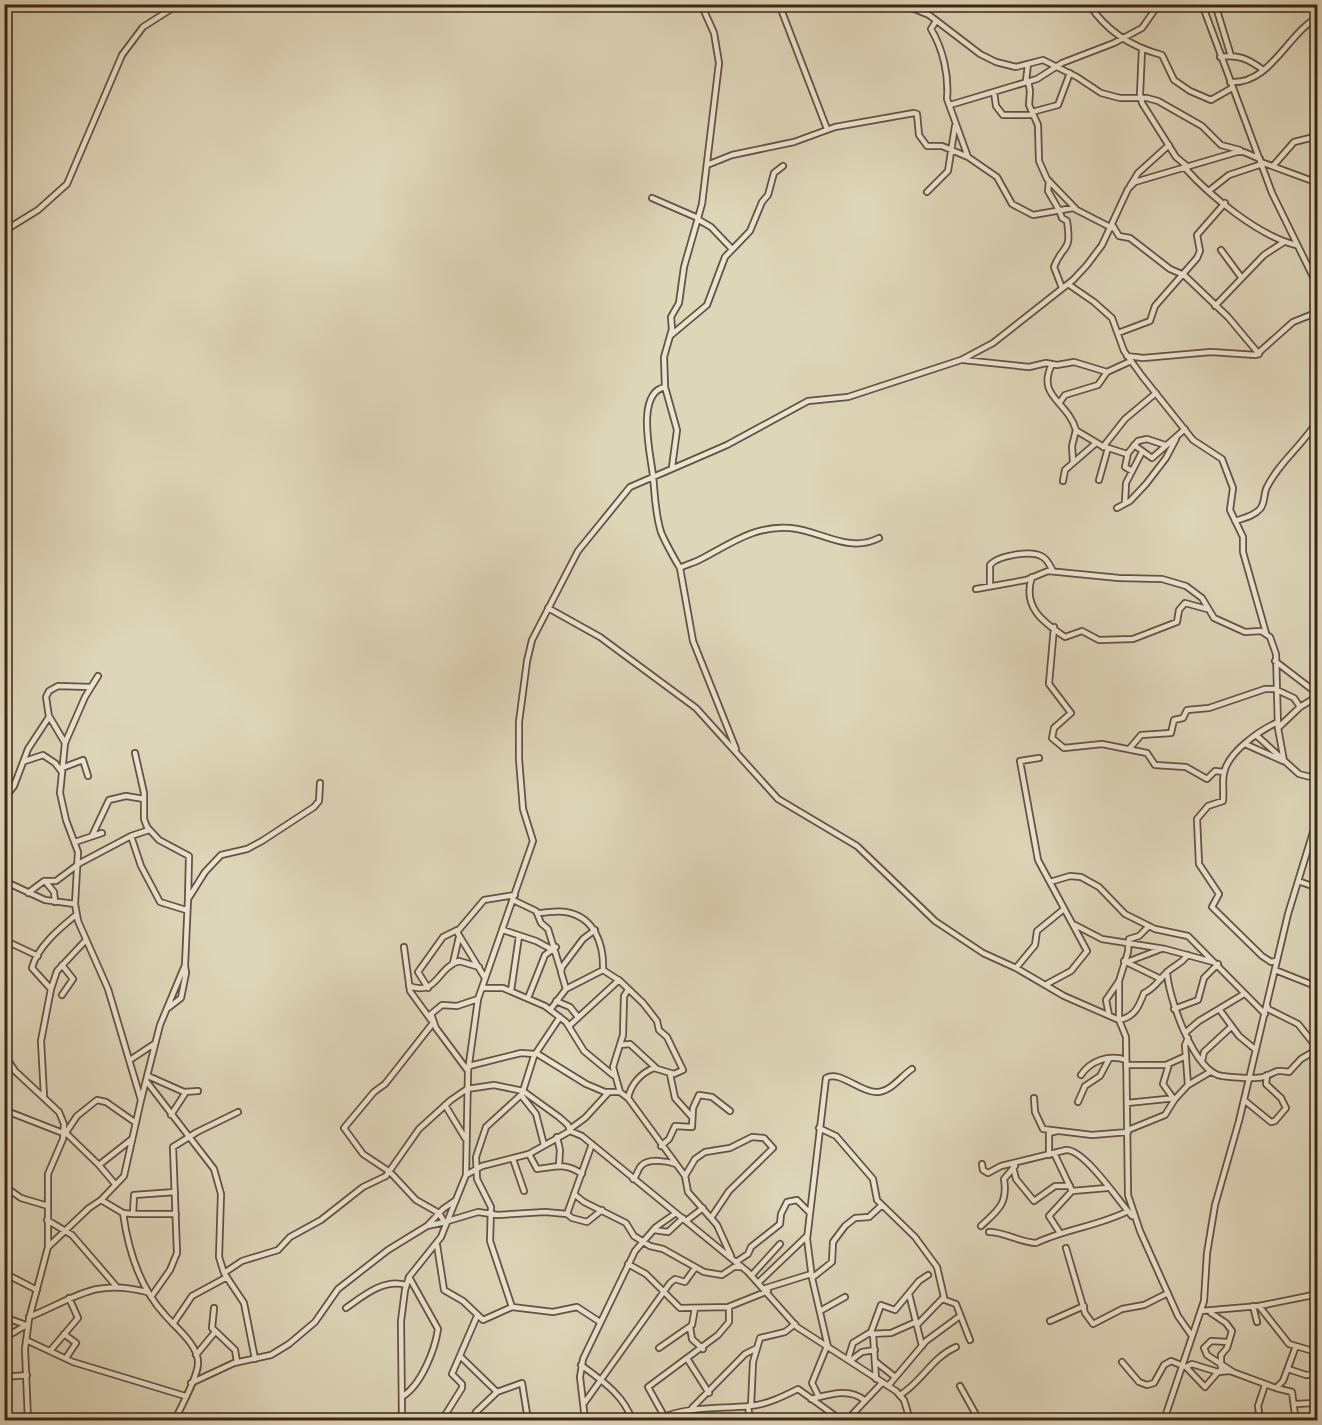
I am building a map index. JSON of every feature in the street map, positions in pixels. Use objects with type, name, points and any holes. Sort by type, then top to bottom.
[{"type":"street","points":[[4,231],[38,210],[67,184],[122,55],[143,27],[178,4]]},
{"type":"street","points":[[672,467],[677,430],[666,387],[664,357],[670,336],[671,317],[679,303],[684,267],[699,219],[719,63],[714,33],[701,4]]},
{"type":"street","points":[[779,4],[827,129]]},
{"type":"street","points":[[902,4],[936,21],[987,59],[1010,67],[1042,60],[1070,73],[1101,93],[1120,98],[1141,98],[1158,102],[1202,126],[1221,145],[1242,151],[1261,162],[1317,183]]},
{"type":"street","points":[[1089,4],[1123,39],[1142,49],[1162,55],[1174,80],[1208,100],[1232,88]]},
{"type":"street","points":[[950,105],[1042,76],[1057,66],[1123,39],[1142,28],[1159,4]]},
{"type":"street","points":[[1202,4],[1261,162],[1296,245],[1317,287]]},
{"type":"street","points":[[1215,4],[1231,56]]},
{"type":"street","points":[[1230,82],[1244,81],[1262,69],[1281,54],[1305,26],[1317,17]]},
{"type":"street","points":[[936,21],[931,29],[940,42],[939,49],[946,68],[949,87],[947,99],[968,157]]},
{"type":"street","points":[[1142,49],[1141,98],[1179,161],[1187,167],[1198,182],[1263,232],[1296,245]]},
{"type":"street","points":[[1220,57],[1245,58],[1262,69]]},
{"type":"street","points":[[1028,64],[1027,81],[1033,113],[1038,124],[1040,161],[1049,181],[1076,209],[1112,227],[1119,236],[1130,238],[1170,269],[1184,275],[1259,354]]},
{"type":"street","points":[[994,92],[996,105],[1003,115],[1033,113],[1058,105],[1070,73]]},
{"type":"street","points":[[707,165],[732,155],[794,142],[827,129],[915,113],[919,135],[925,144],[932,148],[942,146],[968,157],[997,177],[1010,202],[1023,212],[1033,215],[1076,209]]},
{"type":"street","points":[[927,192],[945,175],[955,123]]},
{"type":"street","points":[[1273,166],[1294,142],[1317,136]]},
{"type":"street","points":[[402,1420],[401,1321],[406,1285],[409,1277],[437,1245],[466,1175],[467,1089],[478,999],[533,841],[525,818],[520,788],[519,722],[529,649],[578,551],[630,487],[727,445],[808,401],[848,397],[963,360],[993,343],[1068,284],[1087,266],[1112,227],[1138,173],[1170,145]]},
{"type":"street","points":[[1130,186],[1141,179],[1242,151]]},
{"type":"street","points":[[1210,190],[1229,175],[1261,162]]},
{"type":"street","points":[[670,336],[707,305],[718,272],[732,249],[750,231],[760,204],[768,195],[774,173],[783,166]]},
{"type":"street","points":[[1049,181],[1048,192],[1063,219],[1067,221],[1068,246],[1054,267],[1062,288]]},
{"type":"street","points":[[652,198],[699,219],[711,227],[732,249]]},
{"type":"street","points":[[1118,333],[1150,321],[1155,306],[1200,254],[1197,235],[1225,203]]},
{"type":"street","points":[[1215,306],[1264,255],[1284,242]]},
{"type":"street","points":[[1221,250],[1241,278]]},
{"type":"street","points":[[1068,284],[1108,315],[1127,356],[1156,393],[1198,444],[1222,459],[1233,488],[1230,510],[1243,537],[1243,552],[1266,633],[1273,644],[1278,725],[1285,762]]},
{"type":"street","points":[[1127,356],[1149,357],[1211,352],[1250,356],[1259,354],[1293,322],[1317,312]]},
{"type":"street","points":[[963,360],[1025,367],[1074,362],[1107,372]]},
{"type":"street","points":[[1060,402],[1070,393],[1098,385],[1107,372],[1131,361]]},
{"type":"street","points":[[1052,364],[1046,377],[1048,389],[1052,397],[1067,409],[1077,431],[1096,443],[1127,454]]},
{"type":"street","points":[[666,387],[653,395],[648,413],[654,499],[662,534],[680,568],[694,646],[737,751]]},
{"type":"street","points":[[1099,480],[1106,447],[1125,419],[1156,393]]},
{"type":"street","points":[[1235,521],[1249,517],[1261,508],[1267,486],[1287,456],[1304,441],[1317,420]]},
{"type":"street","points":[[1118,508],[1132,500],[1163,463],[1176,439],[1185,429]]},
{"type":"street","points":[[1073,462],[1071,450],[1077,431]]},
{"type":"street","points":[[1132,471],[1125,467],[1127,454],[1134,445],[1145,439],[1164,445]]},
{"type":"street","points":[[1134,445],[1152,458],[1164,445],[1176,439]]},
{"type":"street","points":[[1063,481],[1064,472],[1096,443]]},
{"type":"street","points":[[1125,502],[1125,484],[1142,452]]},
{"type":"street","points":[[680,568],[734,539],[769,529],[792,528],[819,537],[852,543],[867,543],[879,538]]},
{"type":"street","points":[[990,585],[990,565],[1000,557],[1039,555],[1045,558],[1053,571]]},
{"type":"street","points":[[976,589],[1016,582],[1053,571],[1119,578],[1165,579],[1178,582],[1197,593],[1214,618],[1245,632],[1266,633]]},
{"type":"street","points":[[1032,577],[1028,593],[1032,609],[1037,616],[1065,637],[1082,631],[1099,640],[1133,639],[1177,622],[1179,610],[1185,603],[1207,609]]},
{"type":"street","points":[[548,608],[600,637],[685,699],[737,751],[778,799],[857,846],[920,910],[972,947],[1083,1005],[1119,1020],[1125,1028],[1128,1131],[1126,1185],[1134,1218],[1168,1293],[1192,1336]]},
{"type":"street","points":[[1054,627],[1049,684],[1071,713],[1054,728],[1053,741],[1064,748],[1098,744],[1130,747],[1147,753],[1152,762],[1158,766],[1186,767],[1207,779],[1215,771],[1224,772]]},
{"type":"street","points":[[1275,661],[1317,695],[1278,725],[1256,735],[1245,744],[1224,772],[1223,801],[1208,806],[1197,819],[1199,864],[1220,894],[1213,906],[1215,911],[1266,960],[1276,961]]},
{"type":"street","points":[[98,676],[65,742],[61,802],[80,863],[75,904],[76,915],[85,941],[108,989],[141,1100]]},
{"type":"street","points":[[65,742],[49,716],[46,698],[52,689],[65,686],[92,687]]},
{"type":"street","points":[[1130,747],[1141,735],[1171,733],[1174,720],[1183,718],[1186,710],[1209,708],[1228,699],[1265,689],[1277,690],[1294,698],[1300,706]]},
{"type":"street","points":[[4,799],[14,786],[28,748],[49,716]]},
{"type":"street","points":[[1256,735],[1304,777],[1317,779]]},
{"type":"street","points":[[1245,744],[1285,762]]},
{"type":"street","points":[[135,753],[144,799],[144,819],[149,830],[159,840],[189,856],[186,973],[181,998],[168,1008]]},
{"type":"street","points":[[24,762],[43,755],[62,770]]},
{"type":"street","points":[[1039,758],[1020,761],[1037,857],[1075,925],[1087,954],[1068,973],[1045,985]]},
{"type":"street","points":[[62,770],[83,760],[88,776]]},
{"type":"street","points":[[188,899],[205,872],[221,855],[247,849],[314,807],[319,801],[320,783]]},
{"type":"street","points":[[92,836],[109,800],[126,796],[144,799]]},
{"type":"street","points":[[1164,1420],[1185,1366],[1206,1292],[1207,1253],[1212,1219],[1250,1076],[1276,961],[1317,816]]},
{"type":"street","points":[[28,893],[45,881],[56,881],[80,863],[131,836],[149,830]]},
{"type":"street","points":[[75,842],[102,833]]},
{"type":"street","points":[[131,836],[141,866],[160,902],[186,910]]},
{"type":"street","points":[[1050,882],[1070,876],[1081,877],[1099,887],[1123,912],[1168,933],[1186,935],[1217,963],[1265,1014]]},
{"type":"street","points":[[4,881],[28,893],[56,902],[75,904]]},
{"type":"street","points":[[45,881],[54,892],[56,902]]},
{"type":"street","points":[[1298,881],[1317,888]]},
{"type":"street","points":[[428,988],[418,972],[443,937],[458,930],[484,900],[514,898],[537,913],[550,932],[566,989]]},
{"type":"street","points":[[1016,968],[1035,945],[1036,931],[1064,909]]},
{"type":"street","points":[[537,913],[569,912],[582,918],[595,930],[603,948],[603,970]]},
{"type":"street","points":[[51,989],[34,973],[33,964],[59,929],[76,915]]},
{"type":"street","points":[[1075,925],[1102,939],[1162,949],[1217,963]]},
{"type":"street","points":[[1110,1015],[1106,1000],[1119,981],[1130,938],[1139,936],[1149,926]]},
{"type":"street","points":[[453,963],[459,937],[458,930]]},
{"type":"street","points":[[503,930],[553,948]]},
{"type":"street","points":[[561,971],[580,943],[595,930]]},
{"type":"street","points":[[511,991],[519,936]]},
{"type":"street","points":[[459,937],[485,978]]},
{"type":"street","points":[[4,940],[38,956]]},
{"type":"street","points":[[44,1096],[41,1041],[53,978],[62,964],[85,941]]},
{"type":"street","points":[[404,947],[411,992],[469,1068]]},
{"type":"street","points":[[528,998],[542,962],[553,948]]},
{"type":"street","points":[[1125,962],[1162,949]]},
{"type":"street","points":[[1119,1020],[1129,1017],[1139,1008],[1143,995],[1167,972],[1179,966],[1188,955]]},
{"type":"street","points":[[409,986],[420,989],[428,988],[453,963],[459,961],[479,967]]},
{"type":"street","points":[[1125,962],[1161,979]]},
{"type":"street","points":[[1174,1009],[1198,1000],[1204,978],[1217,963]]},
{"type":"street","points":[[62,964],[73,979],[62,995]]},
{"type":"street","points":[[48,1247],[101,1200],[127,1168],[154,1044],[185,965]]},
{"type":"street","points":[[603,970],[619,980],[643,1003],[655,1019],[658,1030],[667,1037],[682,1065],[680,1072],[670,1074],[657,1068],[630,1044],[620,1045]]},
{"type":"street","points":[[550,1010],[566,989],[603,970]]},
{"type":"street","points":[[1275,970],[1317,987]]},
{"type":"street","points":[[1167,972],[1174,1009],[1186,1035],[1210,1072],[1221,1076],[1267,1075],[1280,1069],[1291,1071],[1301,1059],[1317,1049],[1302,1027],[1268,1009],[1267,1005]]},
{"type":"street","points":[[569,1026],[619,980]]},
{"type":"street","points":[[1119,981],[1119,1020]]},
{"type":"street","points":[[482,988],[498,987],[511,991],[550,1010],[569,1026],[585,1051],[613,1075]]},
{"type":"street","points":[[628,990],[624,996],[620,1045],[613,1067],[613,1075],[620,1092],[628,1098],[685,1176],[688,1192],[711,1218],[734,1260]]},
{"type":"street","points":[[1186,1035],[1219,1009],[1244,994]]},
{"type":"street","points":[[446,1223],[439,1213],[416,1200],[390,1172],[363,1154],[344,1128],[374,1092],[385,1084],[433,1023],[432,1012],[441,1005],[457,1006],[478,999]]},
{"type":"street","points":[[556,1001],[570,1007],[578,1017]]},
{"type":"street","points":[[1219,1009],[1232,1027],[1256,1050]]},
{"type":"street","points":[[512,1307],[490,1241],[489,1203],[474,1170],[486,1126],[522,1093],[535,1054],[560,1017]]},
{"type":"street","points":[[1202,1061],[1204,1052],[1232,1027]]},
{"type":"street","points":[[1186,1035],[1188,1085]]},
{"type":"street","points":[[130,1060],[154,1044]]},
{"type":"street","points":[[469,1068],[520,1053],[535,1054],[578,1080],[608,1093],[620,1092]]},
{"type":"street","points":[[4,1054],[15,1071],[59,1112],[65,1134]]},
{"type":"street","points":[[1081,1075],[1088,1065],[1109,1059],[1168,1064],[1186,1056]]},
{"type":"street","points":[[1078,1102],[1085,1086],[1100,1076],[1109,1059]]},
{"type":"street","points":[[1168,1064],[1163,1084],[1175,1098]]},
{"type":"street","points":[[628,1098],[636,1079],[648,1070],[657,1068]]},
{"type":"street","points":[[819,1397],[812,1383],[827,1346],[812,1276],[807,1235],[827,1077],[836,1076],[859,1088],[877,1093],[892,1086],[912,1070]]},
{"type":"street","points":[[1034,1098],[1035,1112],[1041,1129],[1092,1135],[1128,1131],[1165,1115],[1175,1098],[1188,1085],[1210,1072]]},
{"type":"street","points":[[670,1074],[675,1098],[692,1117]]},
{"type":"street","points":[[1244,1100],[1270,1122],[1283,1113],[1286,1108],[1283,1101],[1266,1084],[1267,1075]]},
{"type":"street","points":[[147,1079],[186,1092],[198,1091]]},
{"type":"street","points":[[147,1079],[171,1115],[214,1169],[221,1194],[218,1242],[226,1275],[244,1303],[255,1359]]},
{"type":"street","points":[[173,1324],[192,1296],[226,1275],[242,1261],[278,1250],[290,1237],[316,1224],[363,1187],[390,1172],[419,1129],[445,1105],[467,1089],[494,1085],[522,1093],[559,1117],[570,1130],[582,1136],[752,1275],[795,1324],[900,1395],[910,1420]]},
{"type":"street","points":[[171,1115],[186,1092]]},
{"type":"street","points":[[522,1093],[536,1114],[544,1145]]},
{"type":"street","points":[[466,1175],[474,1170],[529,1154],[570,1130],[585,1118],[608,1093]]},
{"type":"street","points":[[661,1146],[669,1139],[675,1126],[692,1127],[696,1099],[702,1095],[712,1097],[730,1111]]},
{"type":"street","points":[[1127,1103],[1175,1098]]},
{"type":"street","points":[[28,1420],[26,1340],[28,1322],[48,1247],[48,1174],[65,1134],[77,1116],[97,1100],[106,1102],[135,1123]]},
{"type":"street","points":[[445,1105],[459,1124],[465,1140]]},
{"type":"street","points":[[4,1110],[65,1134],[99,1164],[115,1184]]},
{"type":"street","points":[[151,1297],[176,1258],[173,1147],[188,1136],[238,1112]]},
{"type":"street","points":[[4,1116],[11,1113]]},
{"type":"street","points":[[819,1128],[839,1139],[843,1148],[873,1179],[877,1200],[915,1237],[937,1267],[944,1289],[942,1299],[917,1324],[891,1333],[872,1334],[855,1341],[849,1360]]},
{"type":"street","points":[[1057,1130],[1049,1134],[1052,1154],[1071,1188]]},
{"type":"street","points":[[557,1137],[560,1150],[559,1165]]},
{"type":"street","points":[[685,1176],[698,1156],[712,1149],[730,1148],[750,1137],[764,1138],[773,1148],[729,1191],[711,1218]]},
{"type":"street","points":[[99,1164],[132,1139]]},
{"type":"street","points":[[567,1214],[592,1144]]},
{"type":"street","points":[[982,1164],[983,1170],[988,1173],[1020,1162],[1071,1150],[1080,1154],[1134,1218]]},
{"type":"street","points":[[529,1154],[537,1169],[559,1165],[570,1167],[582,1174]]},
{"type":"street","points":[[513,1159],[524,1191]]},
{"type":"street","points":[[633,1179],[639,1168],[646,1163],[663,1161],[676,1164]]},
{"type":"street","points":[[981,1226],[996,1215],[1005,1197],[1004,1179],[1012,1167],[1020,1162]]},
{"type":"street","points":[[1012,1167],[1016,1179],[1034,1201],[1055,1186],[1107,1188]]},
{"type":"street","points":[[4,1186],[21,1198],[48,1206]]},
{"type":"street","points":[[1060,1233],[1049,1216],[1071,1188]]},
{"type":"street","points":[[133,1214],[134,1196],[175,1192]]},
{"type":"street","points":[[574,1194],[584,1202],[626,1223],[633,1236],[706,1273],[722,1275],[735,1267],[742,1267]]},
{"type":"street","points":[[101,1200],[123,1214],[176,1214]]},
{"type":"street","points":[[191,1383],[237,1362],[271,1355],[298,1337],[321,1315],[338,1289],[388,1250],[427,1226],[456,1200]]},
{"type":"street","points":[[734,1260],[748,1254],[751,1247],[780,1224],[781,1214],[787,1202],[797,1200],[809,1212]]},
{"type":"street","points":[[628,1264],[646,1274],[680,1308],[729,1307],[767,1290],[812,1276],[832,1262],[833,1242],[845,1226],[855,1218],[869,1217],[882,1205]]},
{"type":"street","points":[[654,1230],[668,1232],[703,1208]]},
{"type":"street","points":[[427,1226],[446,1223],[473,1213],[491,1212],[498,1215],[545,1212],[567,1214],[572,1218],[587,1222],[602,1210]]},
{"type":"street","points":[[990,1232],[999,1231],[1011,1238],[1021,1238],[1033,1243],[1060,1233],[1110,1221],[1128,1211]]},
{"type":"street","points":[[585,1420],[585,1402],[580,1390],[581,1365],[628,1264],[643,1241],[676,1213]]},
{"type":"street","points":[[123,1214],[127,1235],[147,1292],[196,1355],[198,1365],[175,1420]]},
{"type":"street","points":[[47,1220],[65,1230],[94,1258],[116,1286]]},
{"type":"street","points":[[759,1282],[807,1235]]},
{"type":"street","points":[[752,1275],[780,1244]]},
{"type":"street","points":[[437,1245],[444,1290],[463,1301],[477,1316],[488,1319],[499,1311],[512,1307],[552,1312],[578,1307],[600,1322]]},
{"type":"street","points":[[1066,1248],[1090,1322],[1096,1324],[1122,1309],[1144,1305],[1168,1293]]},
{"type":"street","points":[[585,1402],[600,1378],[618,1359],[663,1292],[675,1279],[685,1282],[695,1268]]},
{"type":"street","points":[[4,1273],[37,1290]]},
{"type":"street","points":[[876,1379],[872,1334],[881,1305],[896,1310],[919,1281],[928,1275]]},
{"type":"street","points":[[403,1396],[411,1390],[425,1366],[438,1329],[409,1277]]},
{"type":"street","points":[[346,1308],[386,1284],[395,1282],[406,1285]]},
{"type":"street","points":[[4,1338],[69,1298],[98,1287],[116,1286],[147,1292]]},
{"type":"street","points":[[1201,1311],[1210,1312],[1256,1306],[1317,1293]]},
{"type":"street","points":[[909,1294],[922,1346]]},
{"type":"street","points":[[820,1311],[845,1297]]},
{"type":"street","points":[[50,1351],[78,1317],[69,1298]]},
{"type":"street","points":[[942,1299],[956,1304],[970,1340]]},
{"type":"street","points":[[1050,1321],[1084,1306]]},
{"type":"street","points":[[1256,1306],[1257,1322]]},
{"type":"street","points":[[1256,1306],[1286,1341],[1313,1352],[1313,1369],[1317,1375]]},
{"type":"street","points":[[664,1416],[648,1387],[703,1348],[728,1325],[729,1307]]},
{"type":"street","points":[[214,1308],[212,1325],[215,1332],[236,1351],[237,1362]]},
{"type":"street","points":[[659,1348],[690,1327],[693,1323],[695,1308]]},
{"type":"street","points":[[1185,1366],[1205,1387],[1220,1372],[1221,1355],[1232,1331],[1210,1312]]},
{"type":"street","points":[[442,1420],[463,1386],[452,1376],[477,1316]]},
{"type":"street","points":[[888,1386],[938,1330],[951,1324],[960,1316]]},
{"type":"street","points":[[4,1317],[28,1322]]},
{"type":"street","points":[[750,1420],[753,1362],[761,1337],[781,1333],[795,1324]]},
{"type":"street","points":[[690,1327],[692,1339],[703,1348]]},
{"type":"street","points":[[196,1355],[215,1332]]},
{"type":"street","points":[[64,1334],[76,1343],[66,1358]]},
{"type":"street","points":[[26,1340],[66,1358],[185,1396]]},
{"type":"street","points":[[1228,1342],[1211,1341],[1204,1348],[1207,1355],[1222,1362],[1235,1374]]},
{"type":"street","points":[[1276,1388],[1281,1385],[1296,1346]]},
{"type":"street","points":[[900,1395],[912,1387],[942,1354],[956,1347]]},
{"type":"street","points":[[691,1409],[745,1354],[757,1348]]},
{"type":"street","points":[[849,1360],[862,1352],[875,1350]]},
{"type":"street","points":[[460,1356],[497,1392]]},
{"type":"street","points":[[688,1359],[709,1393]]},
{"type":"street","points":[[876,1362],[895,1377]]},
{"type":"street","points":[[1122,1362],[1139,1382],[1147,1385],[1154,1383],[1167,1362],[1185,1366],[1192,1364],[1235,1374],[1292,1392],[1296,1404],[1294,1418],[1287,1420]]},
{"type":"street","points":[[581,1365],[600,1378],[626,1407],[632,1420]]},
{"type":"street","points":[[1288,1369],[1306,1375],[1317,1375]]},
{"type":"street","points":[[580,1372],[588,1370]]},
{"type":"street","points":[[4,1377],[27,1375]]},
{"type":"street","points":[[472,1420],[476,1412],[497,1392],[522,1383],[528,1420]]},
{"type":"street","points":[[847,1420],[882,1383]]},
{"type":"street","points":[[1317,1383],[1315,1404],[1317,1416]]},
{"type":"street","points":[[1260,1420],[1258,1406],[1265,1385]]},
{"type":"street","points":[[960,1386],[979,1420]]},
{"type":"street","points":[[625,1420],[659,1420],[664,1416],[691,1409],[749,1406],[784,1397],[798,1389],[833,1418],[841,1420]]},
{"type":"street","points":[[811,1399],[844,1393],[864,1400]]},
{"type":"street","points":[[1296,1404],[1315,1404]]}]
